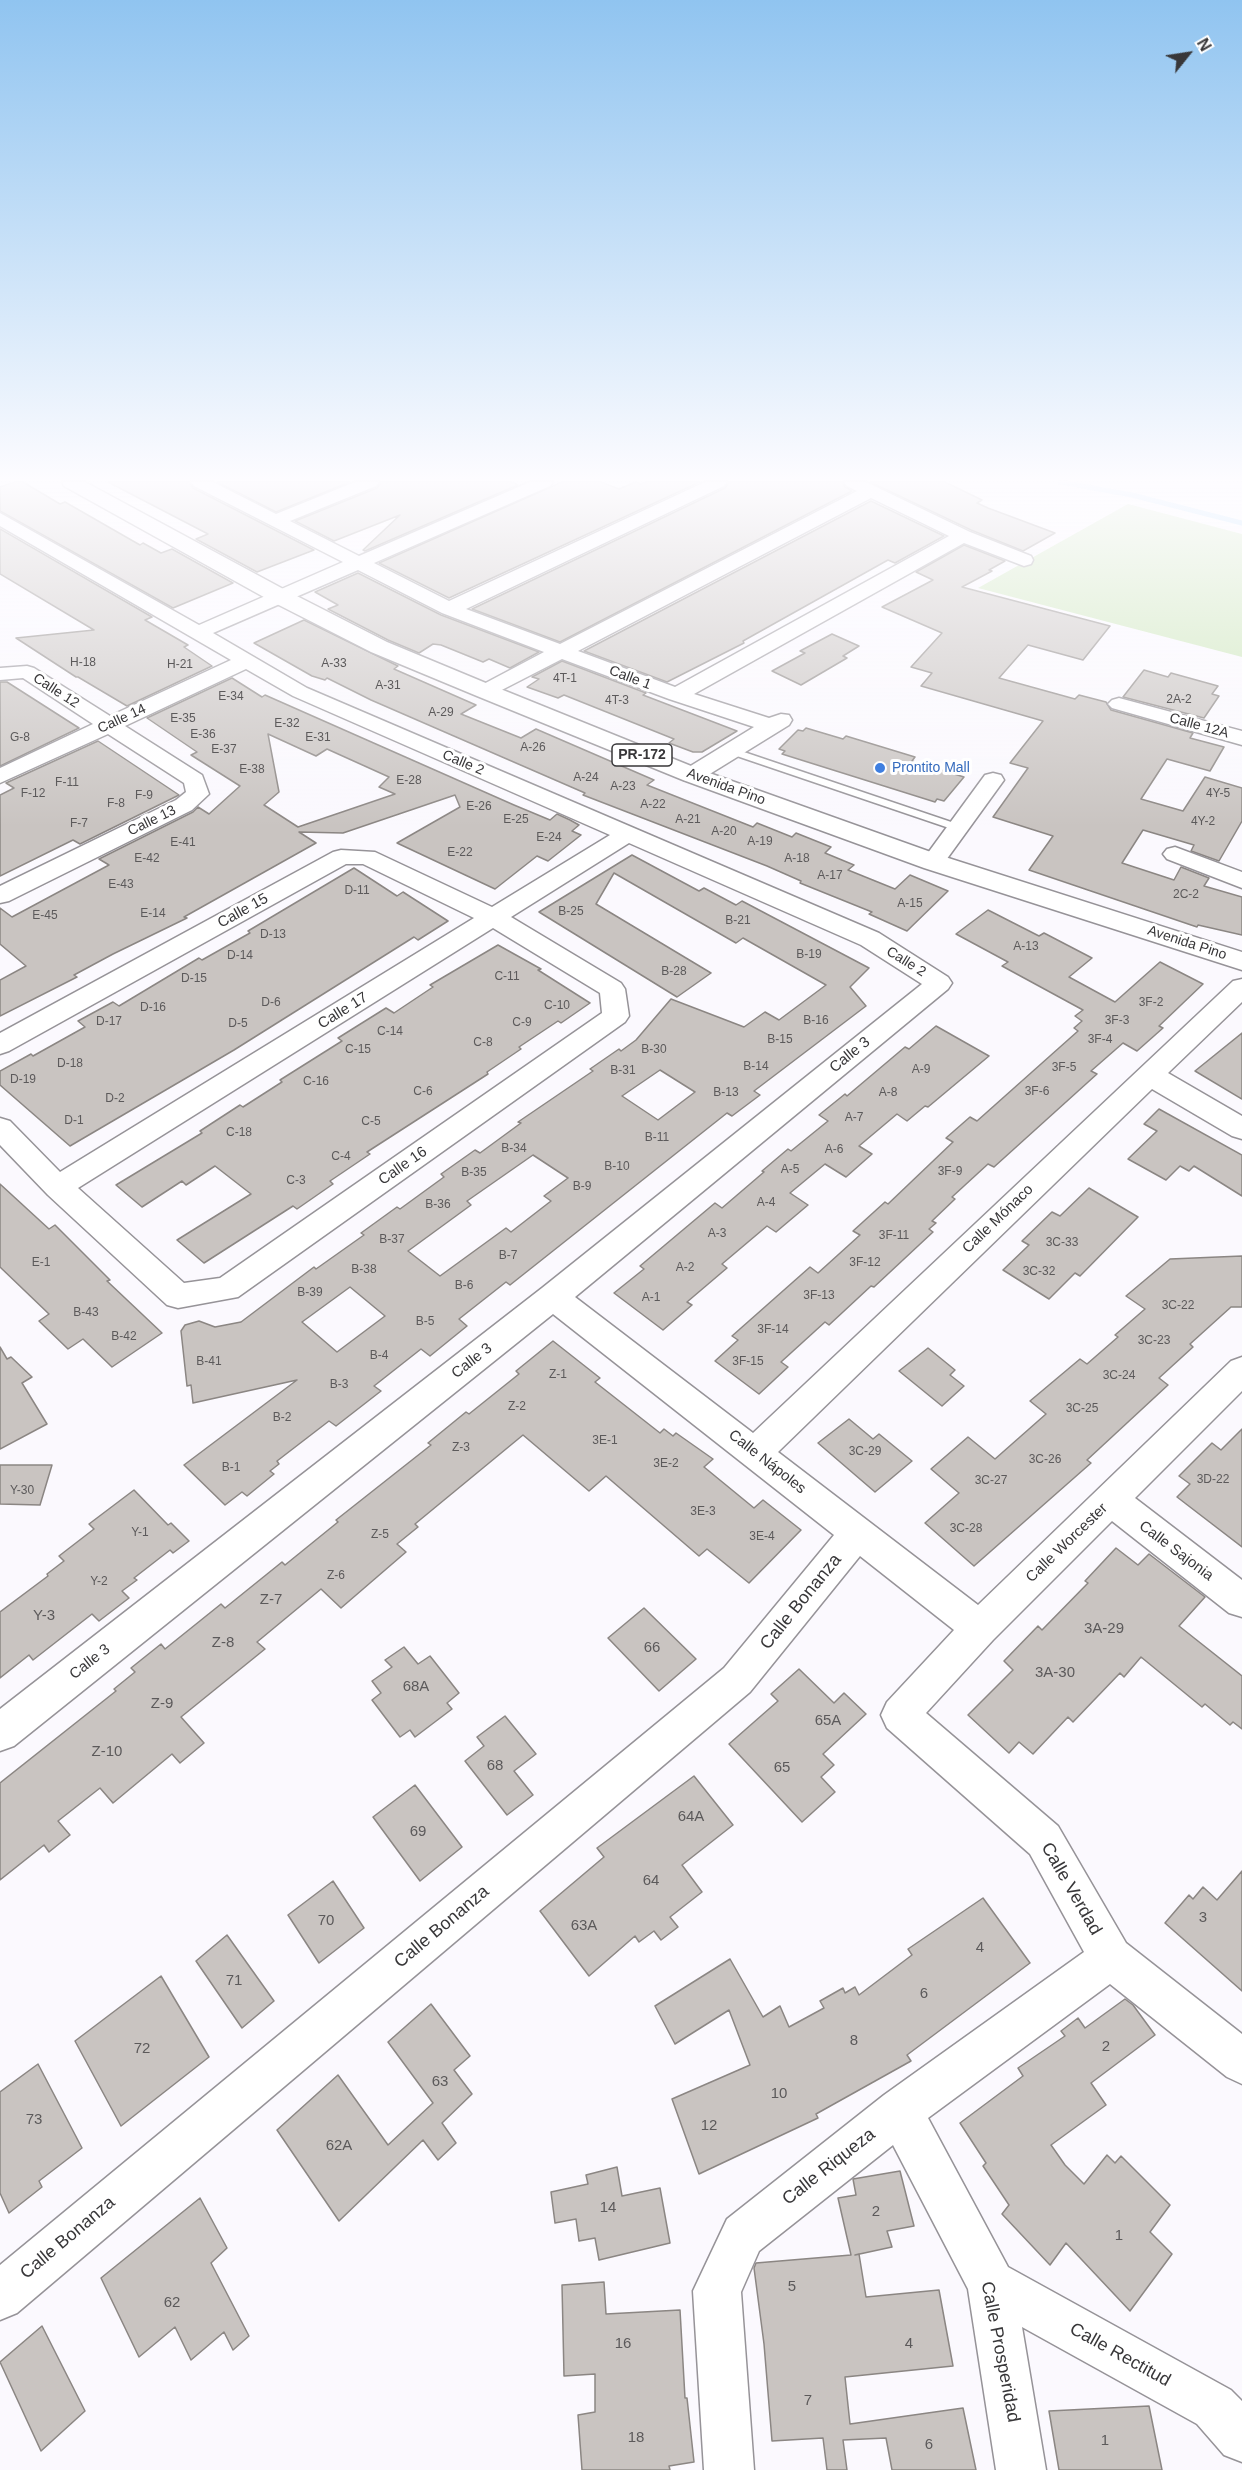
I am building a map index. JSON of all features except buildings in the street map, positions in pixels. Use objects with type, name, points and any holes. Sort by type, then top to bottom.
[{"type":"main road","name":"Avenida Pino","points":[[281,597],[379,647],[692,775],[933,862],[1242,961]]},
{"type":"street","name":"Calle 2","points":[[136,597],[244,662],[300,692],[870,939],[939,983]]},
{"type":"street","points":[[197,633],[276,597]]},
{"type":"street","name":"Calle 1","points":[[426,597],[449,609],[676,695],[779,721],[732,751]]},
{"type":"street","points":[[449,609],[474,597]]},
{"type":"street","points":[[485,691],[667,597]]},
{"type":"street","points":[[676,695],[852,597]]},
{"type":"street","name":"Calle 14","points":[[0,776],[244,662]]},
{"type":"street","name":"Calle 12","points":[[0,674],[27,672],[108,726]]},
{"type":"street","name":"Calle 12A","points":[[1119,704],[1242,738]]},
{"type":"street","name":"Calle 13","points":[[0,896],[184,805],[198,794],[194,780],[108,726]]},
{"type":"street","points":[[692,775],[732,751]]},
{"type":"street","points":[[933,862],[993,780]]},
{"type":"street","name":"Calle 17","points":[[58,1187],[628,834]]},
{"type":"street","points":[[1175,854],[1241,880]]},
{"type":"street","name":"Calle 15","points":[[0,1045],[341,857],[367,857],[494,918]]},
{"type":"street","name":"Calle 16","points":[[58,1187],[178,1296],[227,1289],[616,1016],[612,989],[494,918]]},
{"type":"street","name":"Calle 3","points":[[0,1733],[553,1297],[939,983]]},
{"type":"street","name":"Calle Mónaco","points":[[754,1452],[1242,987]]},
{"type":"street","points":[[1149,1074],[1242,1129]]},
{"type":"street","points":[[0,1128],[58,1187]]},
{"type":"street","name":"Calle Nápoles","points":[[553,1297],[980,1628]]},
{"type":"street","name":"Calle Worcester","points":[[900,1715],[980,1628],[1240,1372]]},
{"type":"street","name":"Calle Sajonia","points":[[1111,1500],[1242,1601]]},
{"type":"street","name":"Calle Bonanza","points":[[0,2296],[737,1680],[857,1533]]},
{"type":"street","name":"Calle Verdad","points":[[900,1715],[1044,1840],[1111,1959],[1242,2062]]},
{"type":"street","name":"Calle Riqueza","points":[[729,2470],[717,2291],[743,2235],[900,2111],[1111,1959]]},
{"type":"street","name":"Calle Prosperidad","points":[[900,2111],[991,2284],[1021,2470]]},
{"type":"street","name":"Calle Rectitud","points":[[991,2284],[1214,2407],[1242,2437]]},
{"type":"lane","points":[[732,751],[959,828]]},
{"type":"green space","points":[[1013,597],[1242,597],[1242,657]]},
{"type":"place","name":"Prontito Mall","points":[[880,768]]}]
